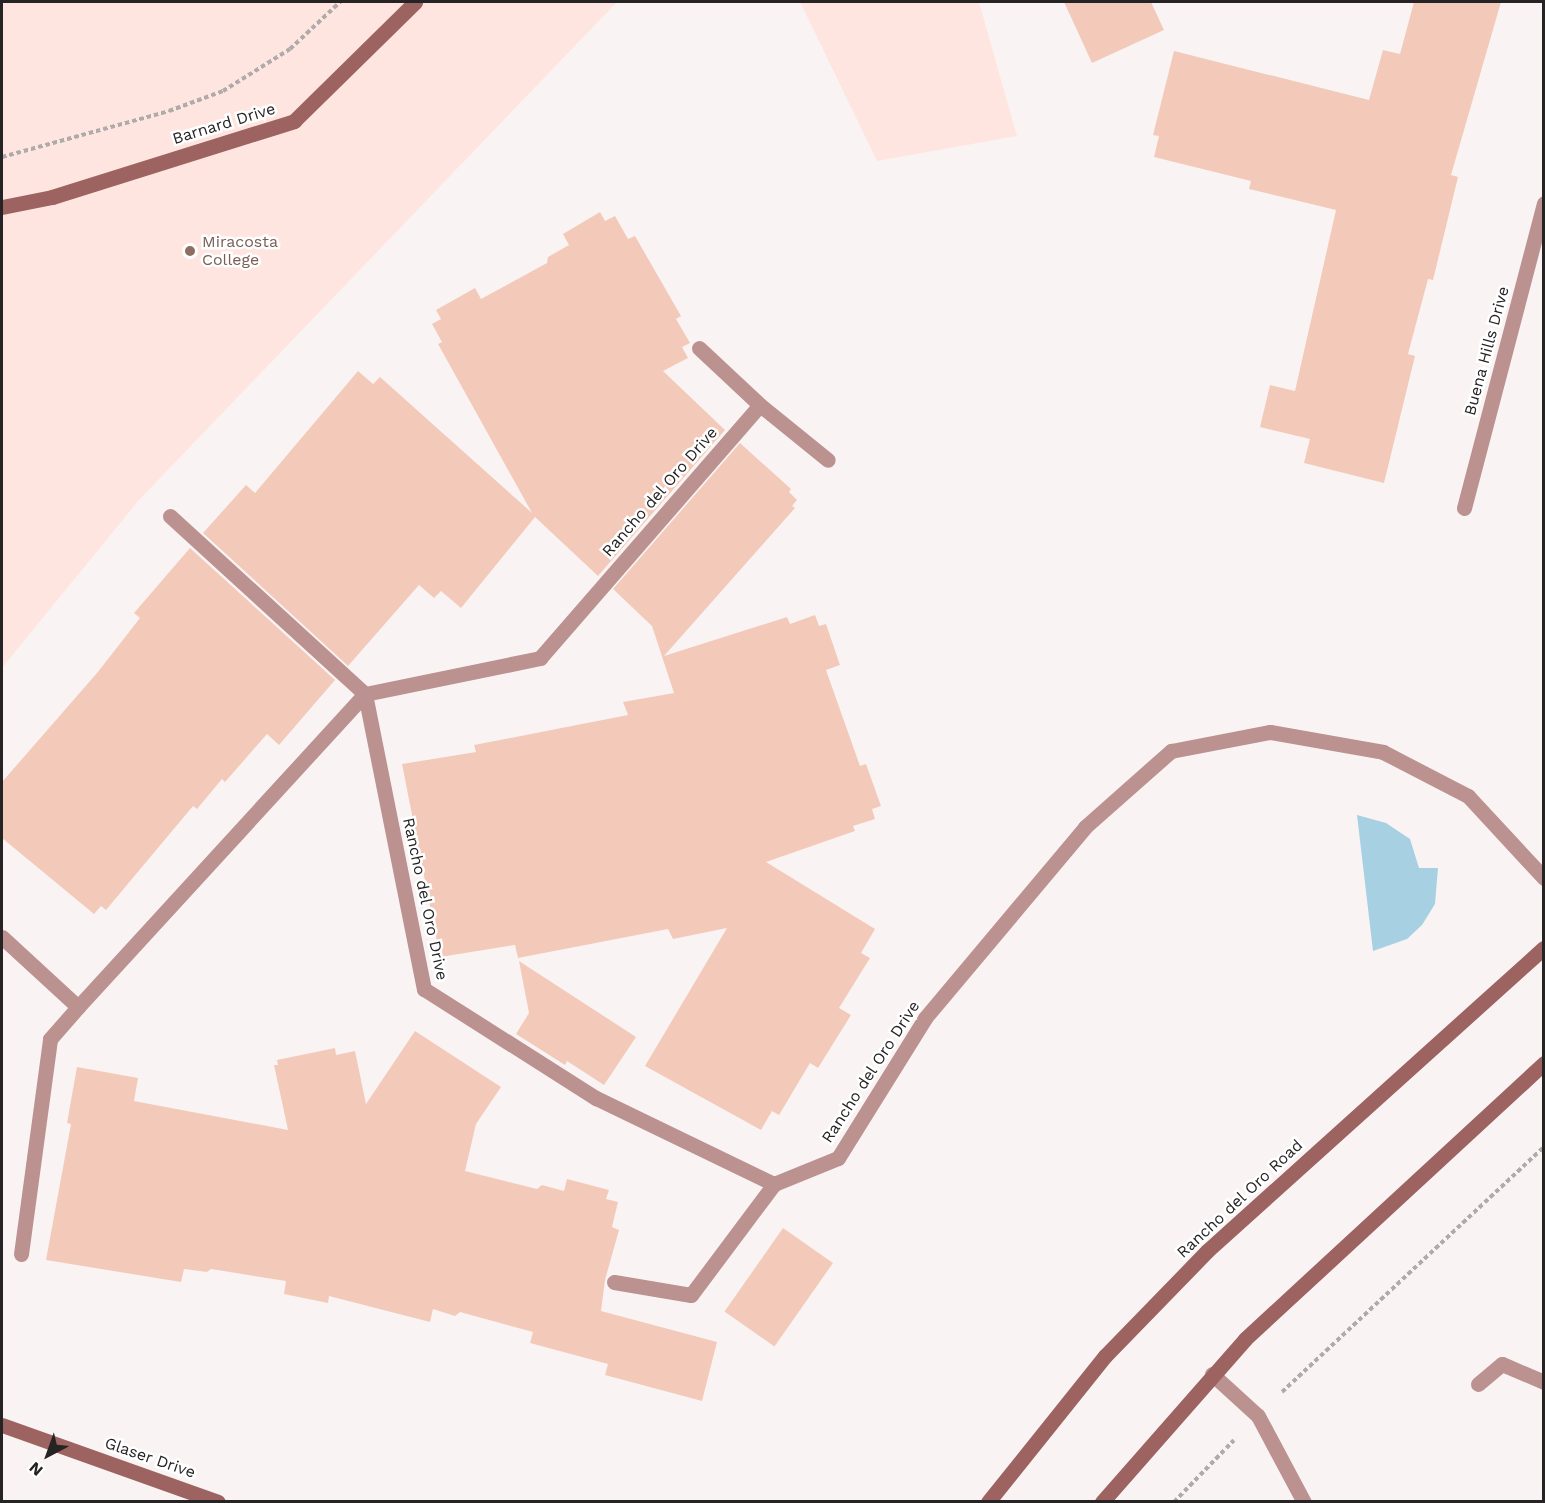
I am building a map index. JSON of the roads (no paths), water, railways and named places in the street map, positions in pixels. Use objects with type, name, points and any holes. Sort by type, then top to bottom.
[{"type":"main road","name":"Barnard Drive","points":[[2,207],[52,197],[294,121],[415,2]]},
{"type":"main road","name":"Rancho del Oro Road","points":[[988,1502],[1105,1356],[1207,1251],[1544,948]]},
{"type":"main road","points":[[1102,1502],[1245,1338],[1544,1063]]},
{"type":"main road","name":"Glaser Drive","points":[[2,1425],[218,1502]]},
{"type":"street","name":"Buena Hills Drive","points":[[1464,508],[1544,203]]},
{"type":"street","points":[[699,348],[760,405],[828,460]]},
{"type":"street","name":"Rancho del Oro Drive","points":[[760,405],[540,658],[365,694],[424,989],[596,1098],[774,1184],[838,1158],[925,1018],[1085,826],[1171,751],[1270,732],[1383,752],[1467,796],[1544,878]]},
{"type":"street","points":[[21,1254],[50,1039],[365,694],[170,516]]},
{"type":"street","points":[[2,937],[78,1007]]},
{"type":"street","points":[[614,1282],[692,1295],[774,1184]]},
{"type":"street","points":[[1478,1384],[1502,1364],[1544,1382]]},
{"type":"street","points":[[1212,1374],[1258,1416],[1304,1502]]},
{"type":"water","points":[[1357,815],[1386,823],[1410,839],[1419,868],[1438,868],[1435,904],[1422,925],[1407,939],[1373,951]]},
{"type":"place","name":"Miracosta College","points":[[190,251]]}]
